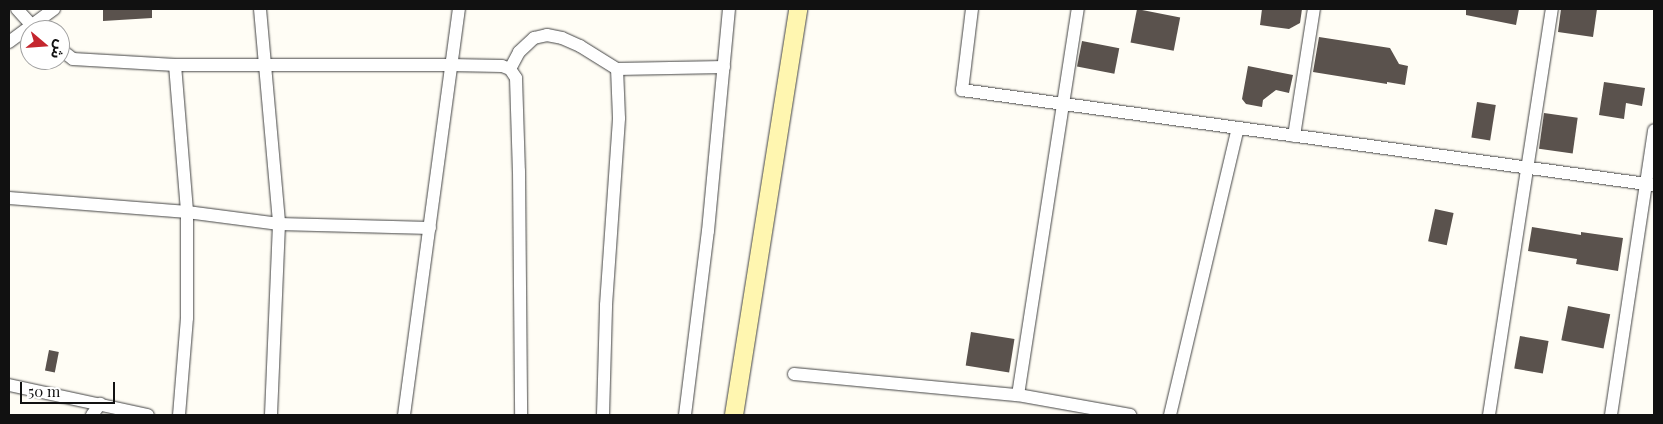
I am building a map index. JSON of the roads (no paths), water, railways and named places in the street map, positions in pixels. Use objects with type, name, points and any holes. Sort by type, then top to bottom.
[{"type":"street","points":[[17,9],[26,20]]},
{"type":"street","points":[[42,20],[54,9]]},
{"type":"street","points":[[260,9],[279,224],[271,415]]},
{"type":"street","points":[[404,415],[459,9]]},
{"type":"street","points":[[685,415],[708,231],[729,9]]},
{"type":"street","points":[[734,415],[798,9]]},
{"type":"street","points":[[972,9],[962,90],[1650,185]]},
{"type":"street","points":[[1018,395],[1078,9]]},
{"type":"street","points":[[1294,136],[1314,9]]},
{"type":"street","points":[[1489,415],[1552,9]]},
{"type":"street","points":[[510,69],[520,52],[534,38],[548,35],[580,46],[617,69],[724,67]]},
{"type":"street","points":[[9,42],[20,36]]},
{"type":"street","points":[[70,57],[73,59],[175,65],[450,65],[502,66],[510,69],[516,78],[519,171],[521,415]]},
{"type":"street","points":[[175,65],[187,212],[187,318],[179,415]]},
{"type":"street","points":[[603,415],[606,305],[619,118],[617,69]]},
{"type":"street","points":[[1170,415],[1238,128]]},
{"type":"street","points":[[1611,415],[1650,185],[1654,130]]},
{"type":"street","points":[[9,198],[187,212],[279,224],[430,228]]},
{"type":"street","points":[[794,374],[1018,395],[1130,415]]},
{"type":"street","points":[[9,385],[148,415]]},
{"type":"street","points":[[92,415],[100,404]]}]
